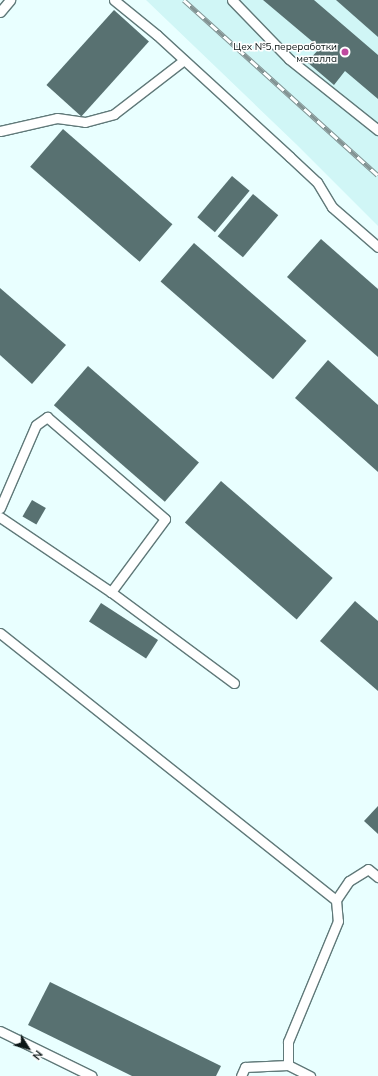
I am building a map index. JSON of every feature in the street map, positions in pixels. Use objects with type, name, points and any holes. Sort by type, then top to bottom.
[{"type":"lane","points":[[0,12],[10,0]]},
{"type":"lane","points":[[114,0],[184,60],[311,177],[332,206],[378,246]]},
{"type":"lane","points":[[232,0],[289,59],[378,130]]},
{"type":"lane","points":[[0,131],[57,118],[84,122],[114,114],[184,60]]},
{"type":"lane","points":[[0,508],[36,425],[47,416],[165,519],[110,592]]},
{"type":"lane","points":[[0,517],[110,592],[234,683]]},
{"type":"lane","points":[[0,633],[336,900]]},
{"type":"lane","points":[[288,1065],[288,1042],[338,921],[336,900],[349,881],[368,869],[378,877]]},
{"type":"lane","points":[[0,1031],[92,1076]]},
{"type":"lane","points":[[241,1076],[245,1067],[288,1065],[310,1076]]},
{"type":"shaded area","points":[[146,0],[378,0],[378,226],[296,144]]},
{"type":"building","name":"Цех №5 переработки металла","points":[[263,0],[314,0],[378,55],[378,99],[345,71],[334,85],[307,62],[320,48]]},
{"type":"building","points":[[336,0],[378,0],[378,37]]},
{"type":"building","points":[[114,10],[149,41],[81,117],[46,85]]},
{"type":"building","points":[[63,129],[172,224],[140,262],[30,167]]},
{"type":"building","points":[[232,176],[250,191],[215,232],[197,217]]},
{"type":"building","points":[[253,194],[278,215],[243,257],[218,236]]},
{"type":"building","points":[[321,239],[378,289],[378,357],[287,277]]},
{"type":"building","points":[[194,243],[306,341],[273,379],[161,281]]},
{"type":"building","points":[[0,288],[66,345],[32,384],[0,355]]},
{"type":"building","points":[[328,360],[378,405],[378,472],[295,398]]},
{"type":"building","points":[[88,366],[199,462],[165,502],[54,405]]},
{"type":"building","points":[[221,481],[333,578],[297,620],[185,523]]},
{"type":"building","points":[[32,500],[46,508],[36,524],[23,516]]},
{"type":"building","points":[[355,601],[378,621],[378,691],[320,641]]},
{"type":"building","points":[[101,603],[158,640],[146,658],[89,621]]},
{"type":"building","points":[[378,806],[378,834],[364,821]]},
{"type":"building","points":[[50,982],[221,1066],[216,1076],[132,1076],[28,1025]]},
{"type":"railway","points":[[184,0],[378,175]]},
{"type":"place","name":"Цех №5 переработки металла","points":[[345,52]]}]
